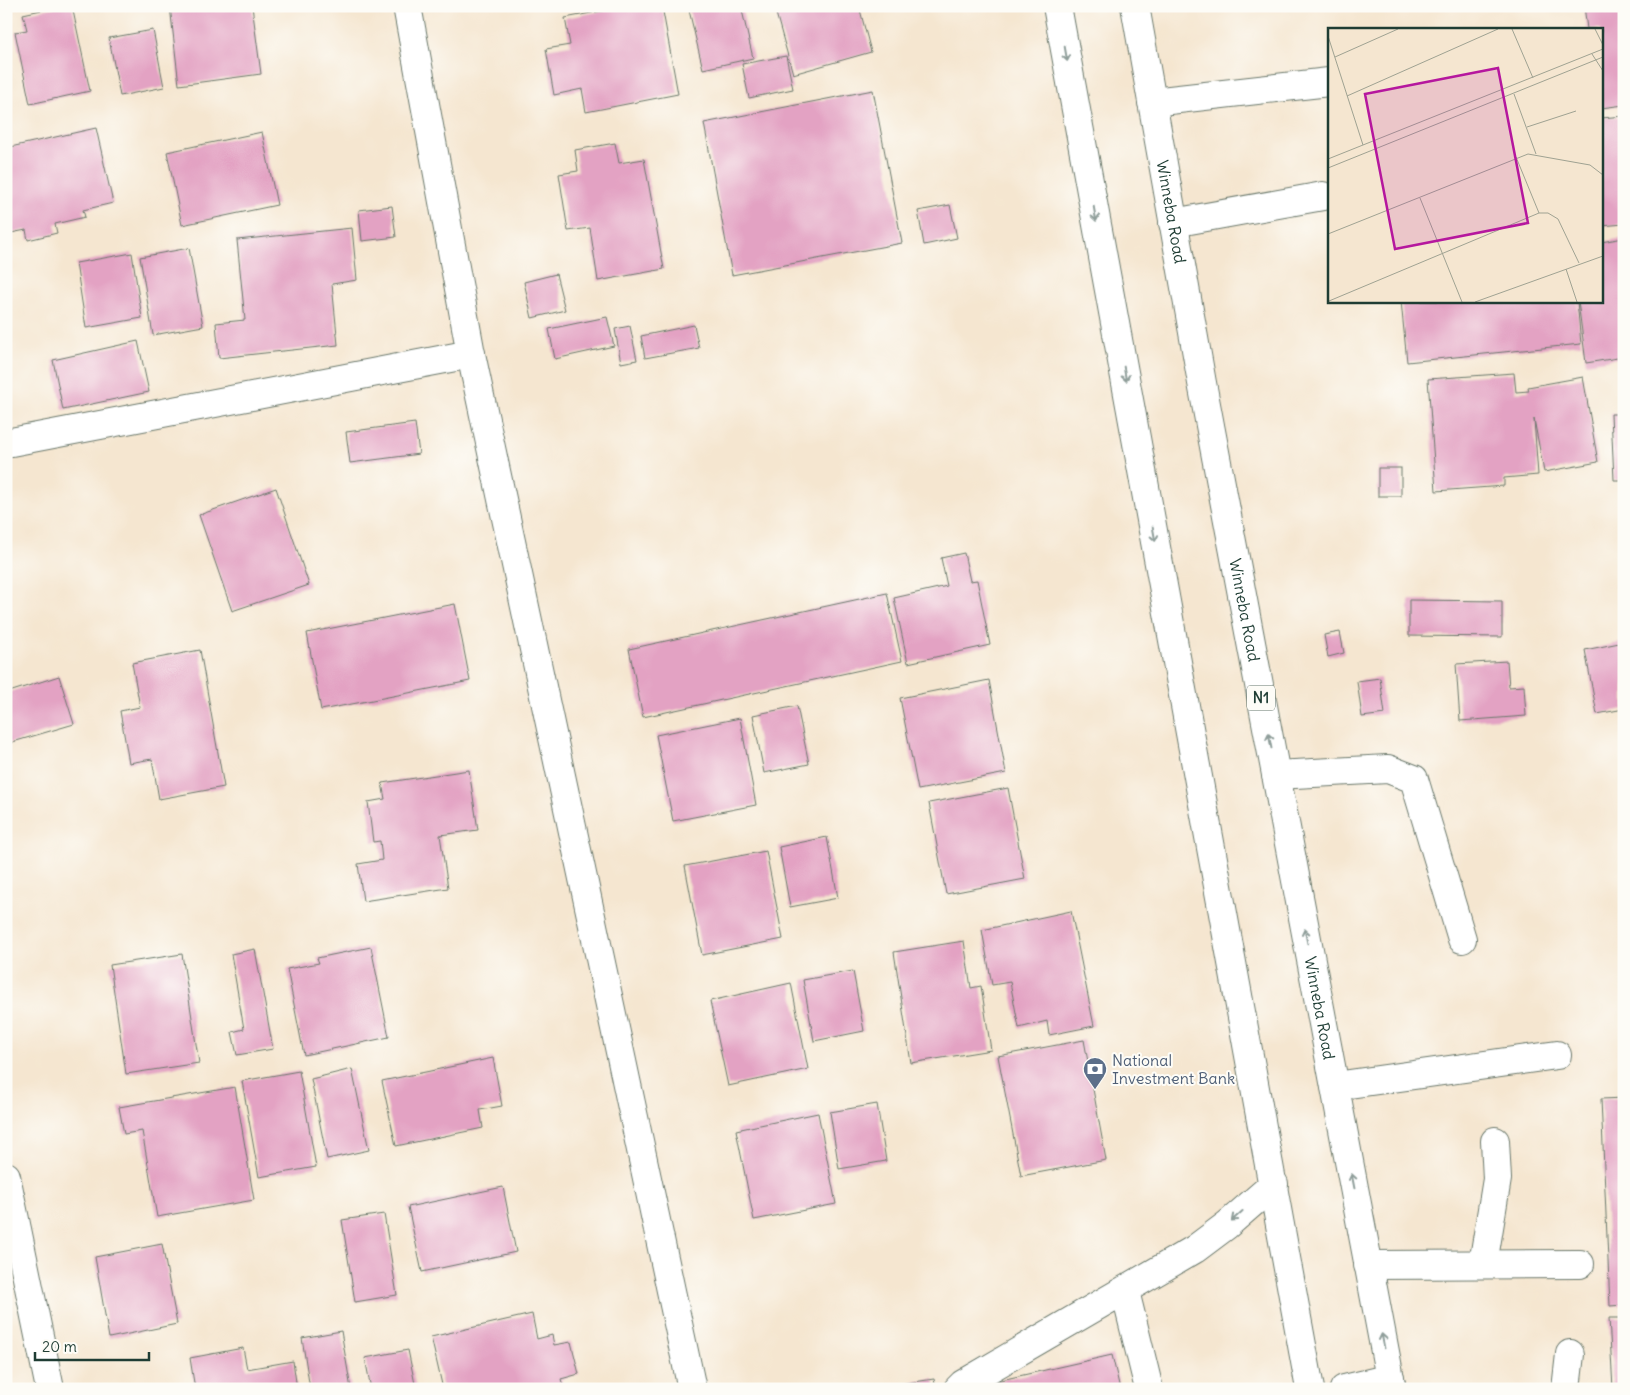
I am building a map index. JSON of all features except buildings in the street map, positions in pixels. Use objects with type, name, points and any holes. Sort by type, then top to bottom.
[{"type":"main road","points":[[407,6],[471,354],[692,1389]]},
{"type":"main road","points":[[1057,6],[1310,1389]]},
{"type":"main road","name":"Winneba Road","points":[[1135,6],[1200,373],[1391,1383]]},
{"type":"main road","points":[[1152,102],[1328,82]]},
{"type":"main road","points":[[1173,223],[1323,196]]},
{"type":"main road","points":[[6,443],[471,354]]},
{"type":"main road","points":[[1276,775],[1388,769],[1414,779],[1462,939]]},
{"type":"main road","points":[[1335,1086],[1557,1055]]},
{"type":"main road","points":[[1483,1264],[1497,1179],[1495,1140]]},
{"type":"main road","points":[[6,1176],[50,1389]]},
{"type":"main road","points":[[958,1389],[963,1384],[1125,1291],[1203,1243],[1274,1184]]},
{"type":"main road","points":[[1368,1265],[1580,1264]]},
{"type":"main road","points":[[1125,1291],[1149,1389]]},
{"type":"main road","points":[[1566,1389],[1570,1354]]},
{"type":"main road","points":[[1344,1389],[1391,1383]]},
{"type":"place","name":"National Investment Bank","points":[[1095,1090]]}]
